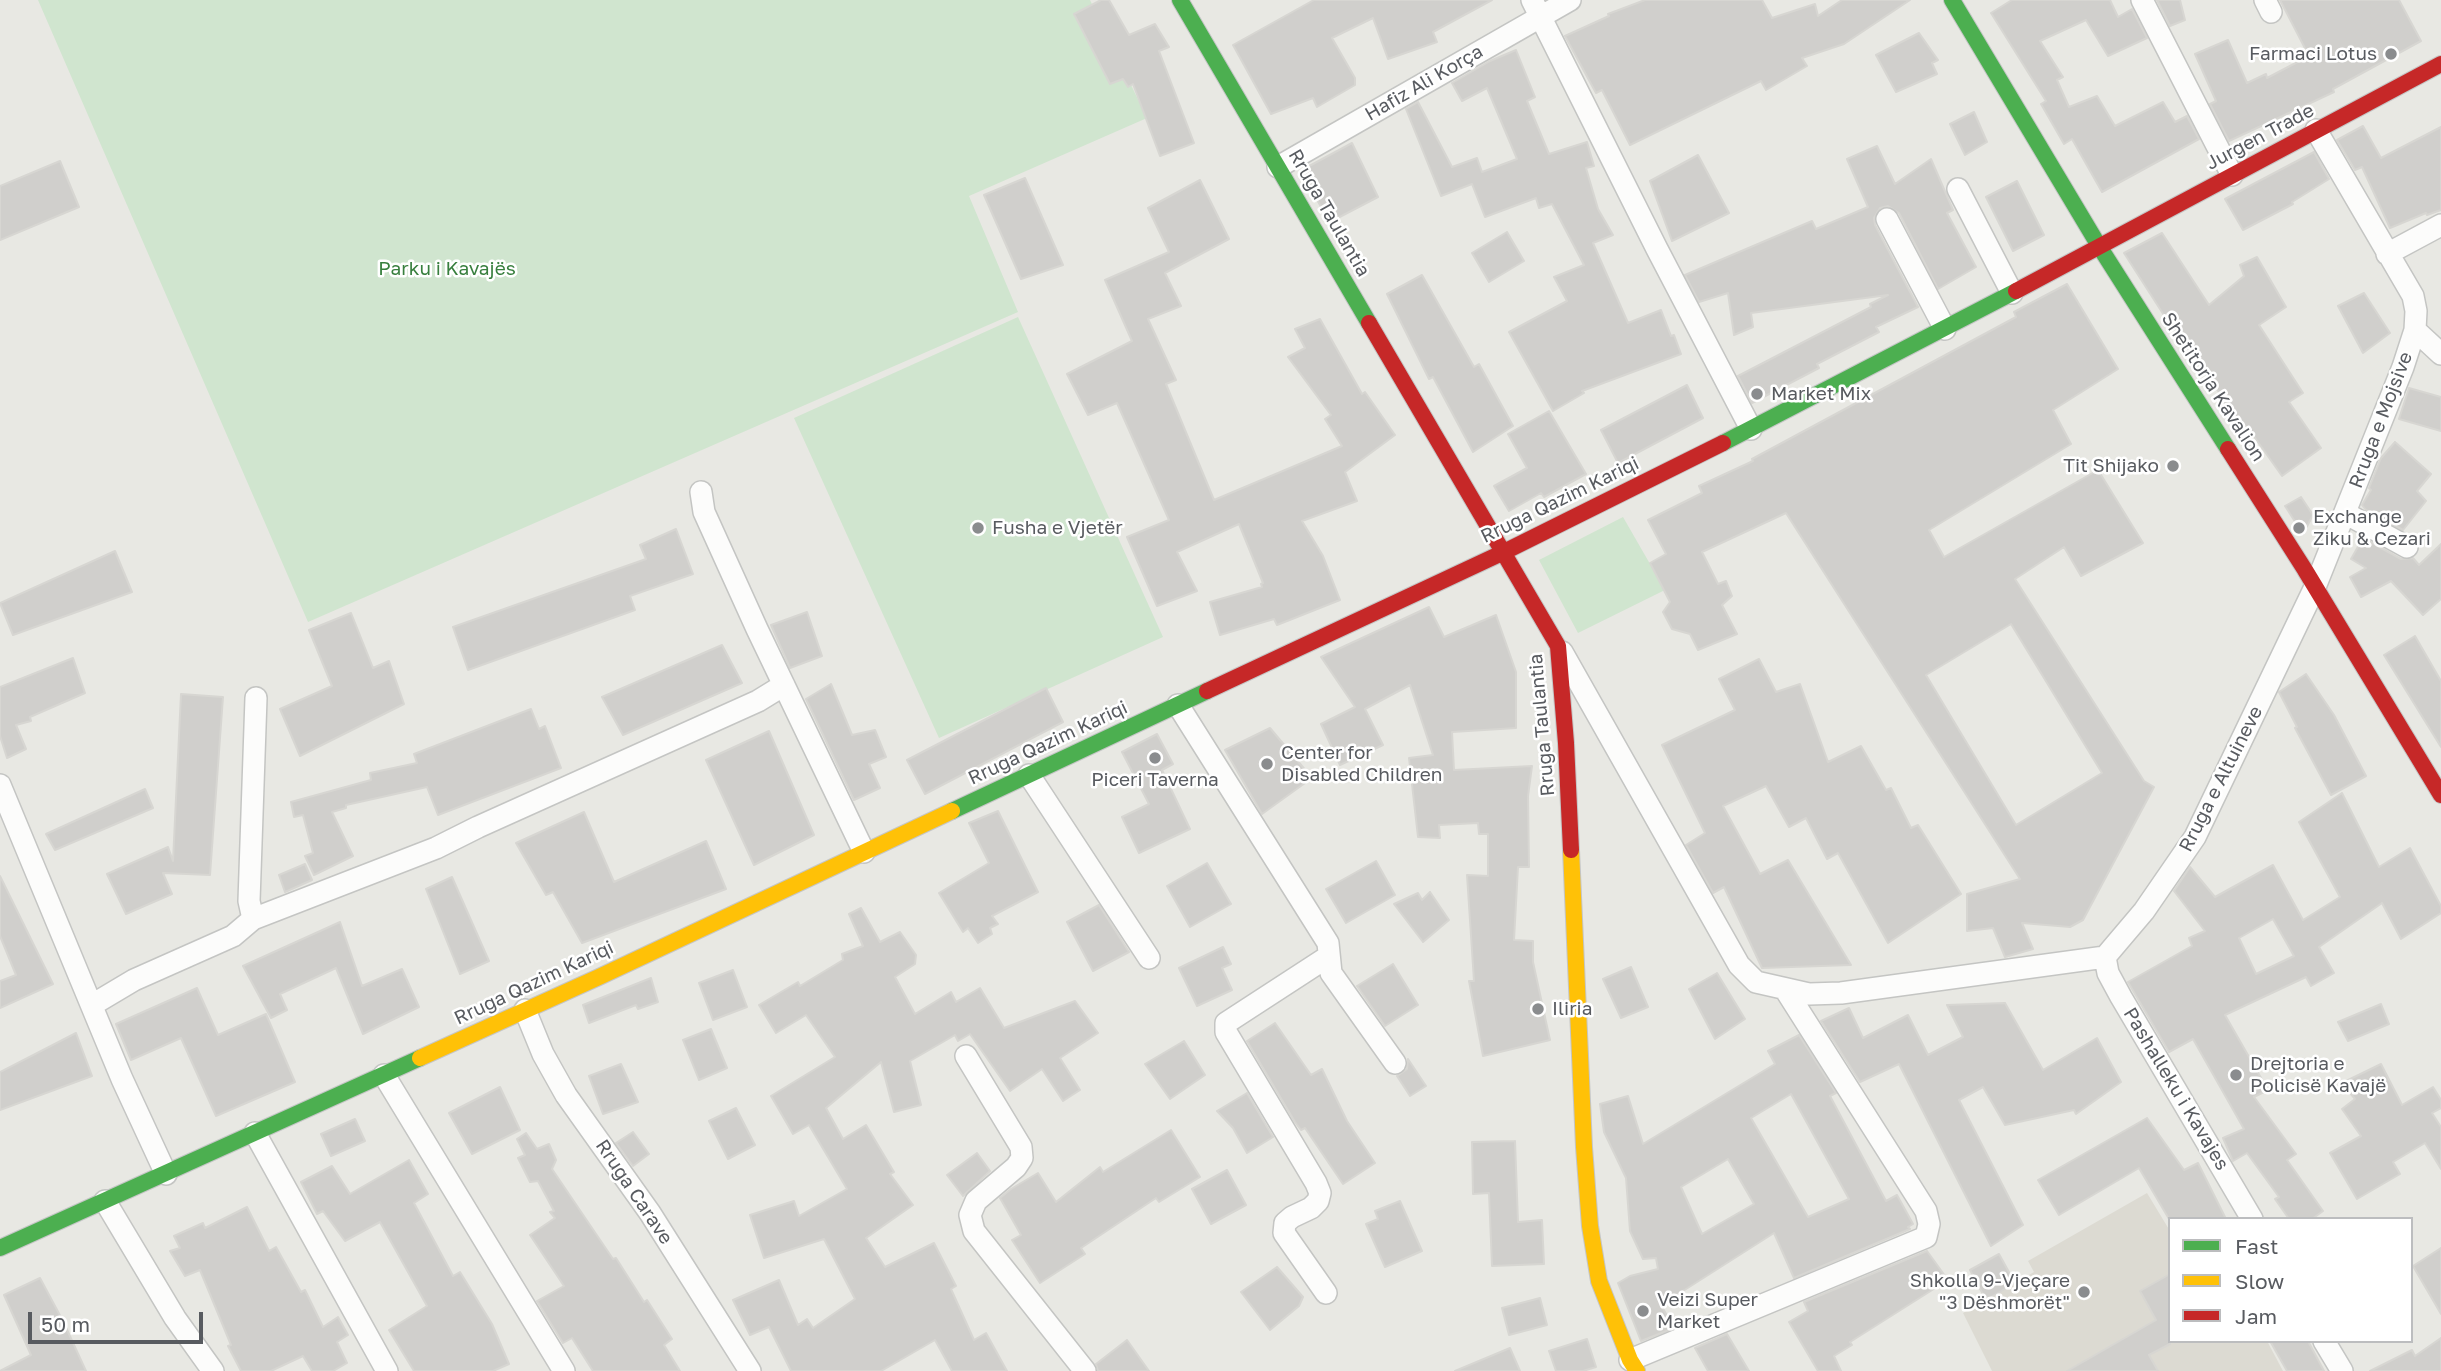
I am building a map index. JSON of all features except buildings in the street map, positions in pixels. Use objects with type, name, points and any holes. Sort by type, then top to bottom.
[{"type":"street","name":"Rruga Taulantia","points":[[1180,0],[1558,646],[1566,743],[1590,1226],[1599,1281],[1634,1366]]},
{"type":"street","name":"Hafiz Ali Korça","points":[[1278,167],[1536,8],[1570,0]]},
{"type":"street","name":"Shetitorja Kavalion","points":[[1952,0],[2099,246],[2315,587],[2441,794]]},
{"type":"street","points":[[2142,0],[2232,175]]},
{"type":"street","points":[[1536,8],[1657,250],[1751,429]]},
{"type":"street","name":"Jurgen Trade","points":[[2099,246],[2441,64]]},
{"type":"street","name":"Rruga e Mojsive","points":[[2315,587],[2415,330],[2416,311],[2413,296],[2316,130]]},
{"type":"street","points":[[1958,188],[2012,293]]},
{"type":"street","points":[[1887,219],[1945,329]]},
{"type":"street","points":[[2387,254],[2441,225]]},
{"type":"street","name":"Rruga Qazim Kariqi","points":[[0,1248],[525,1010],[1504,552],[1751,429],[2099,246]]},
{"type":"street","points":[[2415,330],[2441,354]]},
{"type":"street","points":[[701,492],[704,512],[864,852]]},
{"type":"street","points":[[2345,513],[2407,547]]},
{"type":"street","name":"Rruga e Altuineve","points":[[2105,957],[2144,911],[2195,837],[2315,587]]},
{"type":"street","points":[[1558,646],[1739,965],[1756,982],[1809,994],[1841,993],[2105,957]]},
{"type":"street","points":[[92,1005],[134,980],[233,936],[253,919],[436,848],[758,701],[784,685]]},
{"type":"street","points":[[253,919],[249,901],[256,698]]},
{"type":"street","points":[[1178,705],[1328,943],[1331,973],[1395,1063]]},
{"type":"street","points":[[1029,775],[1149,958]]},
{"type":"street","points":[[0,785],[166,1174]]},
{"type":"street","points":[[1326,1293],[1284,1233],[1285,1223],[1311,1208],[1318,1201],[1320,1193],[1226,1032],[1226,1023],[1329,956]]},
{"type":"street","name":"Pashalleku i Kavajes","points":[[2105,957],[2108,973],[2121,997],[2251,1217]]},
{"type":"street","points":[[1634,1366],[1926,1237],[1929,1224],[1926,1211],[1785,989]]},
{"type":"street","name":"Rruga Carave","points":[[525,1010],[543,1054],[566,1096],[650,1213],[750,1371]]},
{"type":"street","points":[[966,1055],[1021,1147],[1022,1158],[1016,1167],[976,1201],[970,1215],[974,1231],[1085,1371]]},
{"type":"street","points":[[384,1074],[564,1371]]},
{"type":"street","points":[[255,1133],[387,1371]]},
{"type":"street","points":[[105,1201],[175,1318],[213,1371]]},
{"type":"street","points":[[2325,1343],[2342,1371]]},
{"type":"shaded area","name":"Shkolla 9-Vjeçare \"3 Dëshmorët\"","points":[[2147,1193],[2168,1228],[2168,1343],[2268,1343],[2283,1371],[1992,1371],[1963,1313],[2034,1272],[2028,1261]]},
{"type":"green space","name":"Parku i Kavajës","points":[[38,0],[1090,0],[1147,118],[969,196],[1018,312],[308,622]]},
{"type":"green space","name":"Fusha e Vjetër","points":[[1018,317],[1163,637],[939,738],[794,418]]},
{"type":"green space","points":[[1623,517],[1665,590],[1578,633],[1539,560]]},
{"type":"traffic: fast","points":[[1180,0],[1369,323]]},
{"type":"traffic: fast","points":[[1952,0],[2099,246],[2228,449]]},
{"type":"traffic: fast","points":[[1723,443],[2016,291]]},
{"type":"traffic: fast","points":[[952,811],[1207,691]]},
{"type":"traffic: fast","points":[[0,1248],[420,1058]]},
{"type":"traffic: slow","points":[[420,1058],[952,811]]},
{"type":"traffic: slow","points":[[1571,850],[1590,1226],[1599,1281],[1630,1360],[1637,1371]]},
{"type":"traffic: jam","points":[[2016,291],[2441,64]]},
{"type":"traffic: jam","points":[[1369,323],[1558,646],[1571,850]]},
{"type":"traffic: jam","points":[[1207,691],[1504,552],[1723,443]]},
{"type":"traffic: jam","points":[[2228,449],[2305,570],[2441,795]]},
{"type":"place","name":"Farmaci Lotus","points":[[2391,54]]},
{"type":"place","name":"Market Mix","points":[[1757,394]]},
{"type":"place","name":"Tit Shijako","points":[[2173,466]]},
{"type":"place","name":"Fusha e Vjetër","points":[[978,528]]},
{"type":"place","name":"Exchange Ziku & Cezari","points":[[2299,528]]},
{"type":"place","name":"Piceri Taverna","points":[[1155,758]]},
{"type":"place","name":"Center for Disabled Children","points":[[1267,764]]},
{"type":"place","name":"Iliria","points":[[1538,1009]]},
{"type":"place","name":"Drejtoria e Policisë Kavajë","points":[[2236,1075]]},
{"type":"place","name":"Shkolla 9-Vjeçare \"3 Dëshmorët\"","points":[[2084,1292]]},
{"type":"place","name":"Veizi Super Market","points":[[1643,1311]]}]
